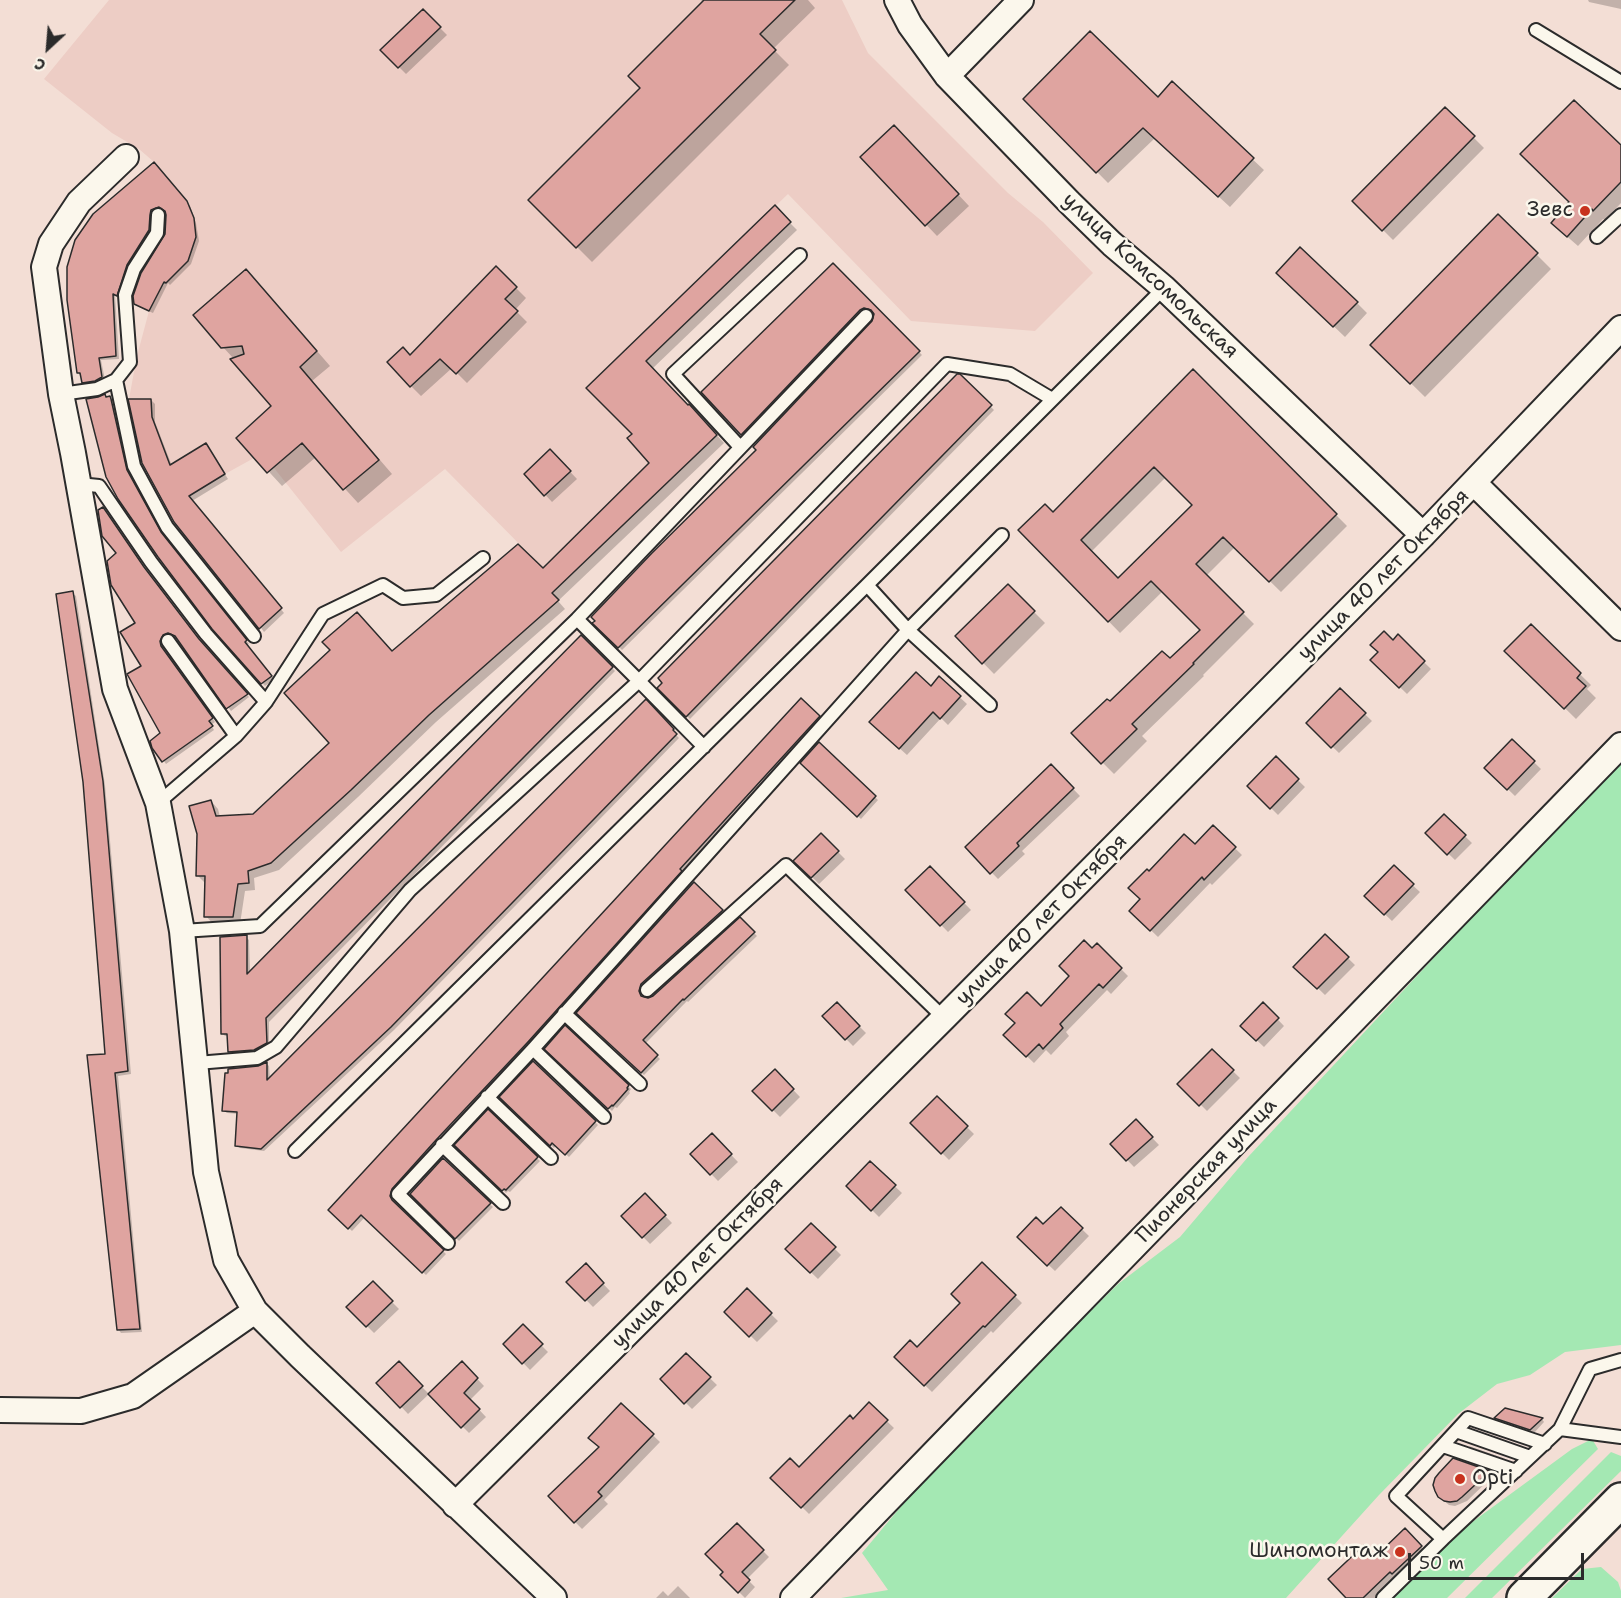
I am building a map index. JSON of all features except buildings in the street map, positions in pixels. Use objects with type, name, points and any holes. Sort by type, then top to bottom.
[{"type":"main road","points":[[1524,1598],[1621,1500]]},
{"type":"street","name":"улица Комсомольская","points":[[897,0],[910,25],[947,76],[1078,211],[1112,244],[1164,288],[1423,535]]},
{"type":"street","points":[[947,76],[1021,0]]},
{"type":"street","points":[[126,157],[79,202],[51,244],[44,267],[61,394],[115,689],[158,803],[182,931],[197,1063],[206,1172],[226,1260],[255,1311],[554,1598]]},
{"type":"street","name":"улица 40 лет Октября","points":[[455,1505],[944,1018],[1423,535],[1621,328]]},
{"type":"street","points":[[1474,483],[1621,628]]},
{"type":"street","name":"Пионерская улица","points":[[793,1598],[1621,745]]},
{"type":"street","points":[[0,1410],[81,1411],[133,1396],[255,1311]]},
{"type":"lane","points":[[1536,30],[1621,82]]},
{"type":"lane","points":[[61,394],[98,389],[116,380],[130,362],[125,295],[134,269],[157,233],[158,215]]},
{"type":"lane","points":[[1597,237],[1621,215]]},
{"type":"lane","points":[[740,447],[673,374],[800,255]]},
{"type":"lane","points":[[295,1151],[1164,288]]},
{"type":"lane","points":[[182,931],[260,926],[577,619],[866,316]]},
{"type":"lane","points":[[197,1063],[257,1058],[276,1047],[410,890],[639,681],[947,364],[1010,374],[1052,399]]},
{"type":"lane","points":[[116,380],[134,466],[167,527],[254,636]]},
{"type":"lane","points":[[79,484],[99,486],[151,562],[206,634],[266,702]]},
{"type":"lane","points":[[448,1243],[398,1194],[533,1049],[908,630],[1002,535]]},
{"type":"lane","points":[[158,803],[236,736],[266,702],[323,614],[383,585],[403,598],[436,595],[483,558]]},
{"type":"lane","points":[[867,585],[908,630],[990,705]]},
{"type":"lane","points":[[577,619],[704,747]]},
{"type":"lane","points":[[168,641],[236,736]]},
{"type":"lane","points":[[647,990],[786,865],[944,1018]]},
{"type":"lane","points":[[564,1013],[640,1084]]},
{"type":"lane","points":[[533,1049],[604,1117]]},
{"type":"lane","points":[[487,1097],[551,1158]]},
{"type":"lane","points":[[442,1146],[503,1203]]},
{"type":"lane","points":[[1383,1598],[1560,1429],[1590,1369],[1621,1359]]},
{"type":"lane","points":[[1443,1539],[1396,1496],[1468,1418],[1545,1444]]},
{"type":"lane","points":[[1560,1429],[1621,1437]]},
{"type":"lane","points":[[1456,1431],[1530,1457]]},
{"type":"lane","points":[[1443,1446],[1516,1471]]},
{"type":"shaded area","points":[[109,0],[842,0],[868,53],[1008,193],[1043,222],[1093,273],[1035,331],[911,321],[788,194],[619,356],[665,404],[627,438],[649,463],[543,568],[445,469],[341,552],[274,468],[267,473],[254,458],[225,474],[205,443],[170,465],[152,417],[151,399],[129,399],[149,311],[161,288],[188,261],[196,237],[194,218],[187,201],[154,162],[139,149],[112,133],[44,79]]},
{"type":"green space","points":[[1621,752],[1621,1345],[1565,1352],[1530,1375],[1497,1384],[1458,1414],[1379,1495],[1286,1598],[841,1598],[888,1590],[862,1553],[944,1455],[1118,1284],[1180,1237],[1248,1157],[1441,950],[1479,900]]},
{"type":"green space","points":[[1592,1439],[1598,1449],[1447,1598],[1392,1598],[1449,1539],[1572,1449]]},
{"type":"green space","points":[[1611,1452],[1621,1456],[1621,1471],[1492,1598],[1465,1598]]},
{"type":"green space","points":[[1601,1567],[1618,1582],[1621,1598],[1552,1598],[1582,1569]]},
{"type":"place","name":"Зевс","points":[[1585,211]]},
{"type":"place","name":"Opti","points":[[1460,1479]]},
{"type":"place","name":"Шиномонтаж","points":[[1400,1552]]}]
